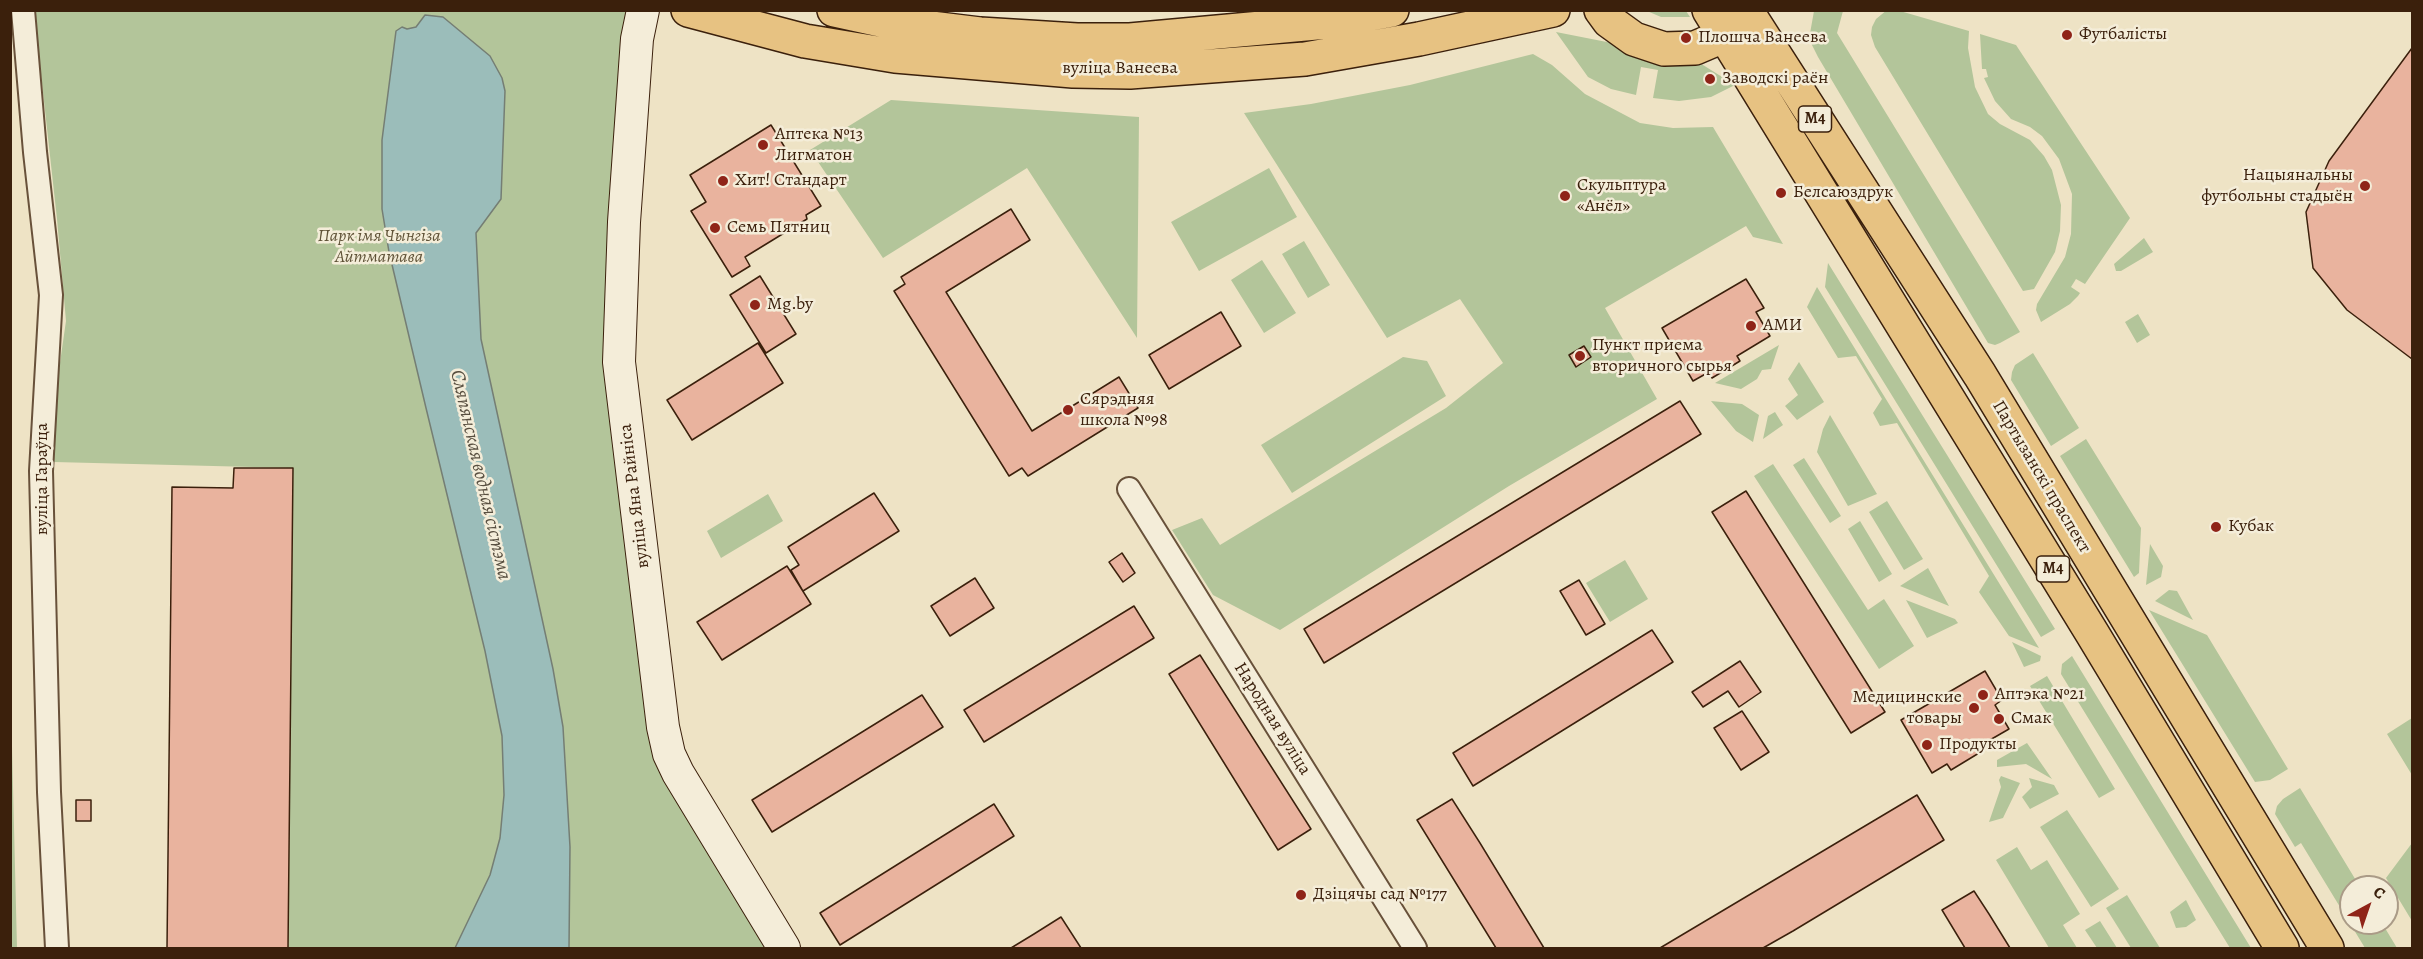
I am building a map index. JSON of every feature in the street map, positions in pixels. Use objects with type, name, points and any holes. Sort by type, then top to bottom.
[{"type":"main road","name":"вуліца Ванеева","points":[[688,10],[805,42],[895,56],[1073,71],[1130,72],[1305,59],[1419,39],[1553,10],[1605,16]]},
{"type":"main road","name":"вуліца Ванеева","points":[[834,10],[898,24],[980,34],[1077,40],[1130,40],[1327,22],[1392,10]]},
{"type":"main road","points":[[1605,16],[1634,39],[1664,48],[1695,48],[1717,24],[1755,15]]},
{"type":"main road","name":"Партызанскі праспект","points":[[1755,15],[1980,375],[2327,948]]},
{"type":"main road","name":"Партызанскі праспект","points":[[1717,24],[2092,633],[2282,948]]},
{"type":"street","name":"вуліца Гараўца","points":[[23,10],[35,152],[51,295],[51,327],[47,352],[40,471],[49,792],[57,948]]},
{"type":"street","name":"вуліца Яна Райніса","points":[[643,10],[637,39],[625,210],[619,362],[663,727],[669,754],[678,773],[784,948]]},
{"type":"street","name":"Народная вуліца","points":[[1129,489],[1415,948]]},
{"type":"green space","points":[[1887,10],[1900,11],[1969,31],[1968,48],[1975,87],[1988,114],[2000,124],[2030,140],[2044,156],[2052,170],[2061,205],[2060,231],[2055,252],[2034,289],[2023,291],[1875,47],[1871,35],[1872,27],[1876,19]]},
{"type":"green space","name":"Парк імя Чынгіза Айтматава","points":[[34,11],[627,11],[611,342],[655,736],[774,948],[288,948],[293,468],[54,462],[55,397],[66,321]]},
{"type":"green space","points":[[1647,11],[1686,11],[1690,17],[1661,17]]},
{"type":"green space","points":[[1814,11],[1843,11],[1837,33],[2020,332],[1995,345],[1988,343],[1818,57],[1809,39]]},
{"type":"green space","points":[[1556,32],[1703,65],[1735,85],[1711,97],[1679,101],[1653,98],[1658,70],[1641,67],[1636,95],[1611,89],[1588,77]]},
{"type":"green space","points":[[1980,34],[2016,45],[2130,218],[2085,284],[2076,279],[2071,287],[2080,293],[2078,296],[2070,304],[2041,322],[2036,310],[2037,304],[2065,257],[2071,234],[2072,194],[2059,159],[2042,136],[2030,127],[2011,119],[1995,101],[1984,78],[1988,77],[1986,69],[1982,69]]},
{"type":"green space","points":[[1533,54],[1552,65],[1585,94],[1640,123],[1673,128],[1713,127],[1783,244],[1753,237],[1746,226],[1605,308],[1657,399],[1509,486],[1280,630],[1213,595],[1172,530],[1202,518],[1220,545],[1446,408],[1503,363],[1460,299],[1387,338],[1244,113],[1311,104],[1410,85]]},
{"type":"green space","points":[[891,100],[1139,117],[1137,338],[1027,168],[883,258],[810,150]]},
{"type":"green space","points":[[1269,168],[1297,217],[1199,271],[1171,222]]},
{"type":"green space","points":[[2144,238],[2153,252],[2121,271],[2116,271],[2114,264]]},
{"type":"green space","points":[[1304,241],[1330,285],[1308,298],[1282,254]]},
{"type":"green space","points":[[1262,260],[1296,313],[1264,333],[1231,280]]},
{"type":"green space","points":[[1828,263],[2055,629],[2041,637],[1825,287]]},
{"type":"green space","points":[[1817,287],[2039,648],[2009,636],[1979,592],[1989,576],[1897,423],[1880,426],[1873,413],[1882,399],[1856,356],[1838,358],[1807,307]]},
{"type":"green space","points":[[2138,314],[2150,335],[2137,343],[2125,322]]},
{"type":"green space","points":[[1779,345],[1771,369],[1762,370],[1757,379],[1741,389],[1715,383]]},
{"type":"green space","points":[[2033,353],[2079,428],[2051,446],[2011,380],[2015,365]]},
{"type":"green space","points":[[1403,357],[1427,361],[1446,396],[1292,493],[1261,445]]},
{"type":"green space","points":[[1799,362],[1824,402],[1797,420],[1785,406],[1798,395],[1788,379]]},
{"type":"green space","points":[[1711,401],[1742,404],[1759,415],[1753,442],[1736,431]]},
{"type":"green space","points":[[1775,412],[1783,425],[1763,439],[1768,416]]},
{"type":"green space","points":[[1830,415],[1877,494],[1848,506],[1817,452],[1823,429]]},
{"type":"green space","points":[[2086,439],[2141,528],[2139,573],[2134,577],[2060,456]]},
{"type":"green space","points":[[1804,458],[1841,516],[1830,523],[1793,465]]},
{"type":"green space","points":[[1773,464],[1868,610],[1884,599],[1914,646],[1879,669],[1754,476]]},
{"type":"green space","points":[[768,494],[783,521],[721,558],[707,531]]},
{"type":"green space","points":[[1887,501],[1923,559],[1904,570],[1869,512]]},
{"type":"green space","points":[[1860,521],[1892,574],[1879,582],[1848,529]]},
{"type":"green space","points":[[2150,544],[2163,566],[2161,577],[2146,585]]},
{"type":"green space","points":[[1625,560],[1648,599],[1610,622],[1586,583]]},
{"type":"green space","points":[[1928,568],[1949,606],[1900,586]]},
{"type":"green space","points":[[2169,590],[2177,591],[2193,620],[2155,601]]},
{"type":"green space","points":[[1906,600],[1955,619],[1958,623],[1927,638]]},
{"type":"green space","points":[[2149,610],[2207,635],[2288,769],[2270,780],[2255,782]]},
{"type":"green space","points":[[2012,642],[2041,656],[2040,661],[2024,667]]},
{"type":"green space","points":[[2072,656],[2251,948],[2230,948],[2061,674],[2062,664]]},
{"type":"green space","points":[[2047,676],[2115,789],[2099,798],[2030,686]]},
{"type":"green space","points":[[11,706],[17,948],[10,948]]},
{"type":"green space","points":[[2412,718],[2412,775],[2387,734]]},
{"type":"green space","points":[[2027,743],[2052,779],[2026,764],[1997,767],[1997,760]]},
{"type":"green space","points":[[2001,776],[2020,783],[2003,818],[1989,822],[2001,787],[1999,780]]},
{"type":"green space","points":[[2029,778],[2054,785],[2059,794],[2030,809],[2022,797],[2032,787]]},
{"type":"green space","points":[[2300,788],[2353,875],[2339,875],[2339,905],[2301,843],[2295,847],[2275,814],[2277,806],[2283,799]]},
{"type":"green space","points":[[2067,810],[2119,889],[2091,907],[2040,827]]},
{"type":"green space","points":[[2412,843],[2412,921],[2399,900],[2399,875],[2388,875]]},
{"type":"green space","points":[[2017,847],[2031,870],[2047,860],[2080,914],[2063,925],[2077,948],[2049,948],[1996,860]]},
{"type":"green space","points":[[2127,895],[2160,948],[2131,948],[2106,908]]},
{"type":"green space","points":[[2186,900],[2196,920],[2186,927],[2176,928],[2170,912]]},
{"type":"green space","points":[[2100,921],[2117,948],[2097,948],[2085,930]]},
{"type":"green space","points":[[2357,935],[2389,935],[2397,948],[2365,948]]},
{"type":"water","name":"Сляпянская водная сістэма","points":[[425,15],[443,17],[490,56],[502,78],[505,91],[501,199],[476,233],[481,339],[553,669],[563,727],[570,847],[569,948],[455,948],[490,875],[500,838],[504,795],[502,736],[485,651],[389,252],[382,209],[382,140],[396,31],[402,27],[407,29],[416,27]]},
{"type":"building","name":"Нацыянальны футбольны стадыён","points":[[2412,48],[2412,359],[2347,310],[2313,268],[2306,212],[2329,161]]},
{"type":"building","points":[[771,125],[821,206],[806,215],[807,219],[745,257],[750,266],[732,277],[691,211],[706,202],[690,175]]},
{"type":"building","points":[[1011,209],[1030,240],[946,292],[1032,431],[1119,377],[1138,408],[1028,476],[1022,468],[1009,476],[894,291],[905,284],[901,277]]},
{"type":"building","points":[[760,276],[796,334],[766,353],[730,295]]},
{"type":"building","points":[[1746,279],[1764,308],[1756,312],[1770,336],[1737,356],[1740,361],[1712,378],[1709,372],[1693,381],[1662,328]]},
{"type":"building","points":[[1221,312],[1241,346],[1169,389],[1149,355]]},
{"type":"building","points":[[758,343],[783,383],[692,440],[667,400]]},
{"type":"building","name":"Пункт приема вторичного сырья","points":[[1584,346],[1591,357],[1576,367],[1569,355]]},
{"type":"building","points":[[1680,401],[1701,434],[1324,663],[1304,629]]},
{"type":"building","points":[[234,468],[293,468],[288,948],[167,948],[172,487],[233,488]]},
{"type":"building","points":[[1746,491],[1885,712],[1851,733],[1712,512]]},
{"type":"building","points":[[874,493],[899,531],[803,591],[791,570],[799,565],[788,547]]},
{"type":"building","points":[[1122,553],[1135,573],[1123,582],[1109,562]]},
{"type":"building","points":[[787,566],[811,604],[722,660],[697,622]]},
{"type":"building","points":[[975,578],[994,608],[950,636],[931,606]]},
{"type":"building","points":[[1579,580],[1605,624],[1586,635],[1560,591]]},
{"type":"building","points":[[1134,606],[1154,638],[984,742],[964,710]]},
{"type":"building","points":[[1652,630],[1673,662],[1473,786],[1453,753]]},
{"type":"building","points":[[1200,655],[1311,829],[1278,850],[1169,674]]},
{"type":"building","points":[[1740,661],[1761,692],[1739,707],[1728,691],[1703,707],[1692,692]]},
{"type":"building","points":[[1985,671],[2002,700],[1995,705],[2009,729],[1976,748],[1979,753],[1951,770],[1947,764],[1932,773],[1901,720]]},
{"type":"building","points":[[922,695],[943,727],[772,832],[752,800]]},
{"type":"building","points":[[1742,711],[1769,752],[1741,770],[1714,728]]},
{"type":"building","points":[[1917,795],[1944,840],[1793,931],[1763,948],[1660,948]]},
{"type":"building","points":[[1452,799],[1544,948],[1496,948],[1417,820]]},
{"type":"building","points":[[76,800],[91,800],[91,821],[76,821]]},
{"type":"building","points":[[994,804],[1014,836],[840,945],[820,913]]},
{"type":"building","points":[[1974,891],[2010,948],[1965,948],[1942,910]]},
{"type":"building","points":[[1061,917],[1081,948],[1011,948],[1034,934]]},
{"type":"place","name":"Футбалісты","points":[[2067,35]]},
{"type":"place","name":"Плошча Ванеева","points":[[1686,38]]},
{"type":"place","name":"Заводскі раён","points":[[1710,79]]},
{"type":"place","name":"Аптека №13 Лигматон","points":[[763,145]]},
{"type":"place","name":"Хит! Стандарт","points":[[723,181]]},
{"type":"place","name":"Нацыянальны футбольны стадыён","points":[[2365,186]]},
{"type":"place","name":"Белсаюздрук","points":[[1781,193]]},
{"type":"place","name":"Скульптура «Анёл»","points":[[1565,196]]},
{"type":"place","name":"Семь Пятниц","points":[[715,228]]},
{"type":"place","name":"Mg.by","points":[[755,305]]},
{"type":"place","name":"АМИ","points":[[1751,326]]},
{"type":"place","name":"Пункт приема вторичного сырья","points":[[1580,356]]},
{"type":"place","name":"Сярэдняя школа №98","points":[[1068,410]]},
{"type":"place","name":"Кубак","points":[[2216,527]]},
{"type":"place","name":"Аптэка №21","points":[[1983,695]]},
{"type":"place","name":"Медицинские товары","points":[[1974,708]]},
{"type":"place","name":"Смак","points":[[1999,719]]},
{"type":"place","name":"Продукты","points":[[1927,745]]},
{"type":"place","name":"Дзіцячы сад №177","points":[[1301,895]]}]
